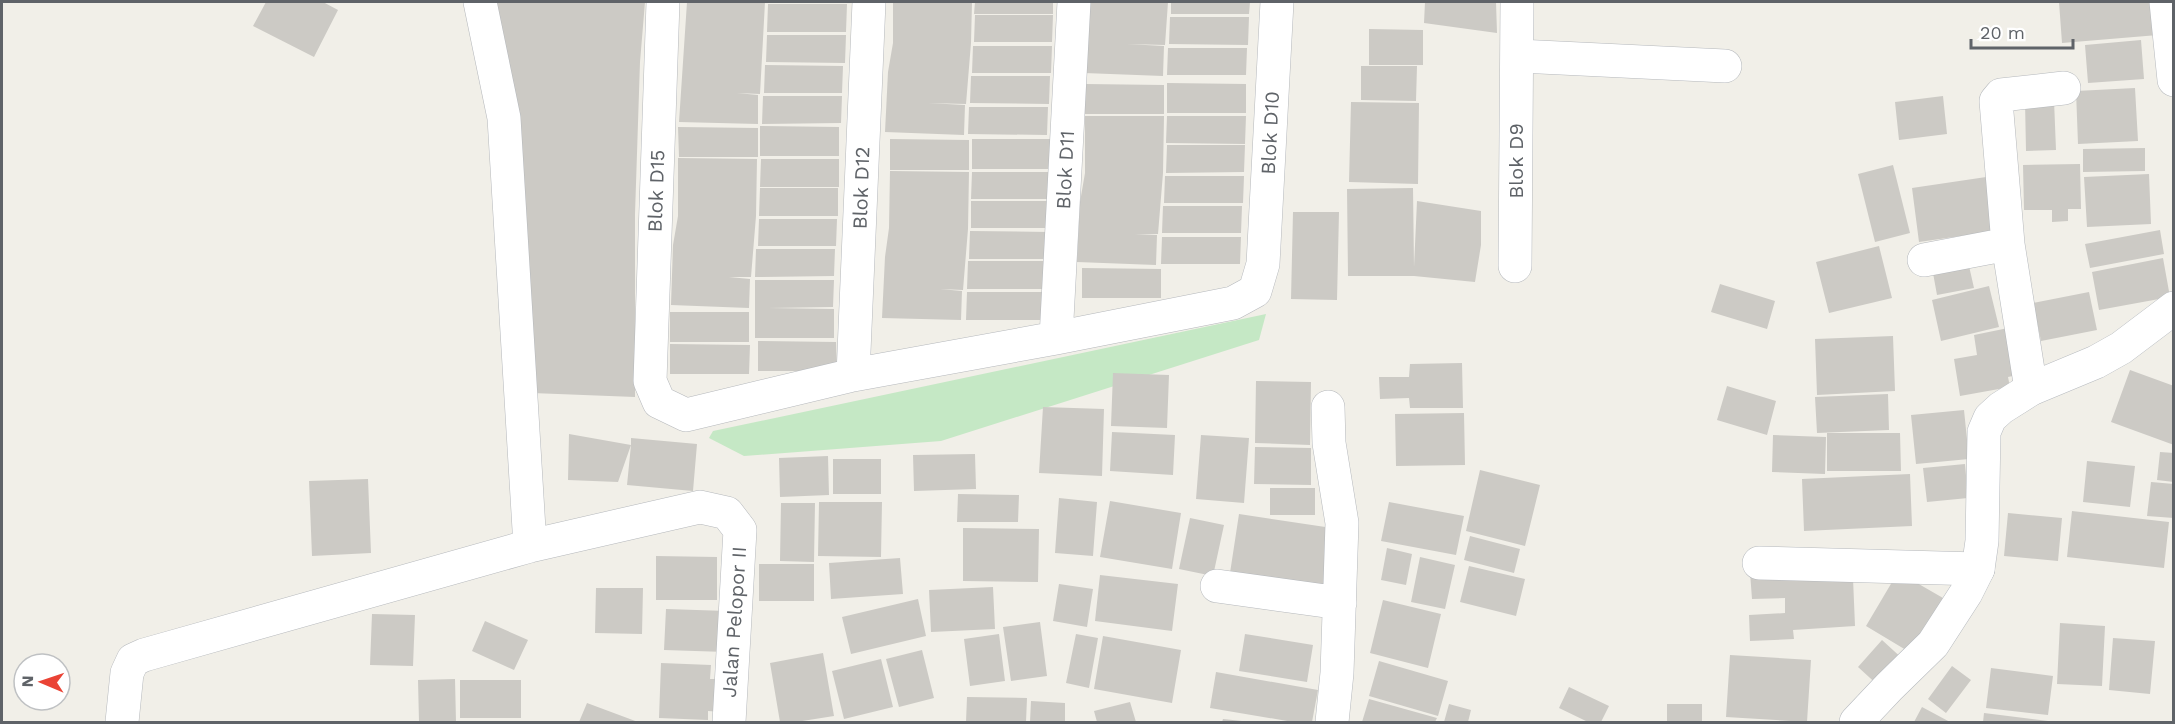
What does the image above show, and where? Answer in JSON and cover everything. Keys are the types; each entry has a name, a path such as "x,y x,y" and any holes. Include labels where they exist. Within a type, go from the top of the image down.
{"street":[{"path":"480,2 504,118 530,546"},
{"name":"Blok D15","path":"650,381 663,2"},
{"name":"Blok D12","path":"853,375 869,2"},
{"name":"Blok D11","path":"1056,338 1074,2"},
{"name":"Blok D10","path":"650,381 659,402 686,415 853,375 1233,303 1255,291 1263,264 1277,2"},
{"name":"Blok D9","path":"1515,266 1517,2"},
{"path":"2166,2 2174,80"},
{"path":"1516,56 1725,66"},
{"path":"2031,389 2008,244 1996,101 2001,95 2064,88"},
{"path":"1924,260 2008,244"},
{"path":"1856,723 1933,644 1966,593 1978,569 1982,541 1984,432 1990,418 2031,389 2096,362 2121,348 2174,308"},
{"path":"1328,408 1329,443 1342,523 1340,603 1332,723"},
{"name":"Jalan Pelopor II","path":"122,723 127,673 133,660 144,655 530,546 700,507 728,513 740,530 729,723"},
{"path":"1759,563 1978,569"},
{"path":"1216,586 1340,603"}],"green space":[{"path":"1266,314 1259,340 941,441 744,456 709,438 713,431"}],"building":[{"path":"266,2 323,2 338,10 314,57 253,26"},
{"path":"488,2 645,2 640,62 635,214 635,397 532,393"},
{"path":"687,2 765,2 760,94 737,93 758,95 758,124 679,122"},
{"path":"893,2 972,2 966,104 928,103 965,105 964,135 885,132 888,72 893,43"},
{"path":"975,2 1053,2 1053,14 974,14"},
{"path":"1088,2 1168,2 1165,45 1127,44 1164,46 1163,76 1084,73"},
{"path":"1171,2 1250,2 1249,14 1171,14"},
{"path":"1425,2 1496,2 1497,33 1424,23"},
{"path":"2059,2 2155,2 2158,35 2062,43"},
{"path":"768,4 847,4 846,32 767,32"},
{"path":"975,15 1053,15 1052,42 974,42"},
{"path":"1170,17 1249,17 1248,45 1169,44"},
{"path":"1369,29 1423,30 1423,65 1369,65"},
{"path":"767,35 846,35 845,63 766,62"},
{"path":"2141,40 2144,79 2088,83 2085,45"},
{"path":"973,46 1052,46 1051,73 972,73"},
{"path":"1168,48 1247,48 1246,75 1167,75"},
{"path":"765,65 843,66 842,93 764,93"},
{"path":"1361,66 1417,66 1416,101 1361,100"},
{"path":"971,76 1050,76 1049,104 970,103"},
{"path":"1167,83 1246,84 1246,113 1167,113"},
{"path":"1085,84 1164,85 1164,114 1085,114"},
{"path":"2135,88 2138,141 2078,144 2076,91"},
{"path":"763,96 842,96 841,123 762,124"},
{"path":"1943,96 1947,134 1899,140 1895,102"},
{"path":"2054,100 2056,150 2026,151 2025,101"},
{"path":"1351,102 1419,103 1418,184 1349,182"},
{"path":"969,107 1048,107 1047,135 968,134"},
{"path":"1085,116 1164,116 1163,173 1158,234 1135,234 1157,235 1156,265 1077,262 1080,202 1085,173"},
{"path":"1167,116 1246,116 1245,144 1166,143"},
{"path":"760,126 839,127 839,156 760,156"},
{"path":"678,127 758,128 758,157 679,157"},
{"path":"890,139 969,140 969,170 890,170"},
{"path":"972,139 1051,139 1051,169 972,169"},
{"path":"1167,145 1245,145 1244,172 1166,173"},
{"path":"2145,148 2145,171 2083,172 2083,149"},
{"path":"678,158 757,159 756,216 751,277 729,277 750,279 749,308 671,305 673,245 678,216"},
{"path":"761,159 839,159 839,187 760,187"},
{"path":"2080,164 2081,209 2068,209 2068,221 2052,222 2052,210 2024,210 2023,165"},
{"path":"1893,165 1910,233 1875,242 1858,174"},
{"path":"890,171 969,172 968,229 963,290 940,289 962,291 961,320 882,318 889,228"},
{"path":"972,172 1051,172 1050,199 971,199"},
{"path":"2149,174 2151,224 2087,227 2084,177"},
{"path":"1165,176 1244,176 1243,203 1164,203"},
{"path":"1993,176 2002,230 1919,242 1912,188"},
{"path":"760,188 838,188 838,216 759,216"},
{"path":"1413,188 1414,267 1417,201 1481,211 1481,245 1475,282 1414,276 1348,276 1347,189"},
{"path":"971,201 1050,201 1049,228 971,228"},
{"path":"1163,206 1242,206 1241,233 1162,233"},
{"path":"1293,212 1339,212 1337,300 1291,299"},
{"path":"759,219 837,219 836,246 758,246"},
{"path":"2160,230 2164,254 2090,268 2085,244"},
{"path":"970,231 1049,232 1048,259 969,259"},
{"path":"1162,237 1241,237 1240,264 1161,264"},
{"path":"1879,246 1892,298 1829,313 1816,262"},
{"path":"756,249 835,249 834,276 755,277"},
{"path":"2163,258 2170,297 2099,310 2092,272"},
{"path":"968,261 1047,261 1046,289 967,289"},
{"path":"1969,266 1974,288 1937,295 1933,273"},
{"path":"1082,268 1161,269 1161,298 1082,298"},
{"path":"755,280 834,280 833,307 769,308 834,309 834,338 755,338"},
{"path":"1720,284 1775,301 1767,329 1711,312"},
{"path":"1989,286 1999,327 1941,341 1932,300"},
{"path":"967,292 1045,292 1044,320 966,320"},
{"path":"2089,292 2097,330 2041,341 2033,303"},
{"path":"670,312 749,312 749,342 670,342"},
{"path":"2018,326 2026,373 2008,377 2010,387 1960,396 1954,359 1977,355 1974,335"},
{"path":"1893,336 1895,391 1817,395 1815,339"},
{"path":"758,341 836,342 837,371 758,371"},
{"path":"670,344 750,345 749,374 670,374"},
{"path":"1462,363 1463,408 1410,408 1409,398 1380,399 1379,377 1409,377 1410,364"},
{"path":"2130,370 2174,386 2174,445 2111,422"},
{"path":"1113,373 1169,375 1167,428 1111,426"},
{"path":"1256,381 1311,382 1310,445 1255,443"},
{"path":"1727,386 1776,401 1767,435 1717,420"},
{"path":"1888,394 1889,430 1817,433 1815,397"},
{"path":"1043,407 1104,409 1102,476 1039,473"},
{"path":"1964,410 1969,459 1916,464 1911,415"},
{"path":"1464,413 1465,465 1396,466 1395,414"},
{"path":"1112,432 1175,435 1173,475 1110,471"},
{"path":"1827,433 1900,433 1901,471 1827,471"},
{"path":"569,434 631,445 618,482 568,480"},
{"path":"1201,435 1249,438 1244,503 1196,499"},
{"path":"1773,435 1826,437 1825,474 1772,472"},
{"path":"631,438 697,444 693,491 627,485"},
{"path":"1255,447 1311,448 1311,485 1254,484"},
{"path":"2160,452 2174,453 2174,482 2157,480"},
{"path":"975,454 976,489 914,491 913,455"},
{"path":"828,456 829,495 780,497 779,458"},
{"path":"833,459 881,459 881,494 833,494"},
{"path":"2087,461 2135,466 2130,507 2083,502"},
{"path":"1965,464 1968,498 1927,502 1923,468"},
{"path":"1480,470 1540,485 1525,546 1466,531"},
{"path":"1910,474 1912,526 1804,531 1802,479"},
{"path":"368,479 371,553 312,556 309,481"},
{"path":"2151,482 2174,484 2174,518 2147,516"},
{"path":"1270,488 1315,488 1315,515 1270,515"},
{"path":"958,494 1019,495 1018,522 957,522"},
{"path":"1059,498 1097,502 1093,556 1055,553"},
{"path":"1110,501 1181,513 1172,569 1100,557"},
{"path":"819,502 882,502 881,557 818,556"},
{"path":"1389,502 1464,516 1456,555 1381,541"},
{"path":"781,503 815,503 814,562 780,561"},
{"path":"2072,511 2169,522 2164,568 2067,557"},
{"path":"2008,513 2062,518 2058,561 2004,556"},
{"path":"1239,514 1332,528 1323,586 1230,573"},
{"path":"1190,518 1224,525 1213,576 1179,569"},
{"path":"963,528 1039,529 1038,582 963,581"},
{"path":"1470,536 1520,549 1514,573 1464,560"},
{"path":"1387,548 1412,554 1406,585 1381,580"},
{"path":"656,556 717,557 717,600 656,600"},
{"path":"1420,557 1455,565 1445,609 1411,602"},
{"path":"900,558 903,594 831,599 829,563"},
{"path":"759,564 814,564 814,601 759,601"},
{"path":"1469,566 1525,579 1516,616 1460,602"},
{"path":"1750,572 1853,578 1855,626 1793,630 1794,639 1750,641 1749,615 1785,613 1785,598 1752,599"},
{"path":"1898,572 1943,598 1911,653 1866,626"},
{"path":"1100,575 1178,584 1172,631 1095,621"},
{"path":"1059,584 1093,589 1087,627 1053,621"},
{"path":"993,587 995,629 931,632 929,590"},
{"path":"596,588 643,588 642,634 595,633"},
{"path":"918,599 926,636 851,654 842,617"},
{"path":"1383,600 1441,614 1428,668 1370,653"},
{"path":"666,609 727,611 726,652 664,650"},
{"path":"372,614 415,615 413,666 370,665"},
{"path":"485,621 528,640 514,670 472,651"},
{"path":"1040,622 1047,676 1011,681 1003,627"},
{"path":"2060,623 2105,626 2102,686 2057,684"},
{"path":"999,634 1005,681 970,686 964,639"},
{"path":"1076,634 1098,638 1089,688 1066,683"},
{"path":"1245,634 1313,645 1307,682 1239,671"},
{"path":"1103,636 1181,650 1172,703 1094,689"},
{"path":"2113,638 2155,641 2150,694 2109,690"},
{"path":"1882,640 1905,661 1881,688 1858,667"},
{"path":"922,650 934,698 899,707 886,659"},
{"path":"823,653 834,716 780,722 770,663"},
{"path":"1730,655 1811,660 1807,722 1726,717"},
{"path":"881,659 893,707 844,719 832,671"},
{"path":"1379,661 1448,681 1438,716 1369,696"},
{"path":"661,663 711,665 710,679 723,679 722,712 708,711 708,720 659,718"},
{"path":"1952,666 1971,680 1946,713 1928,699"},
{"path":"1991,668 2053,676 2048,715 1986,708"},
{"path":"1216,672 1318,690 1312,722 1293,722 1210,708"},
{"path":"455,679 456,722 419,722 418,680"},
{"path":"460,680 521,680 521,718 460,718"},
{"path":"1569,687 1609,706 1601,722 1588,722 1559,708"},
{"path":"967,697 1027,698 1026,722 966,722"},
{"path":"1369,699 1437,718 1435,722 1362,722"},
{"path":"1031,701 1065,703 1065,722 1030,722"},
{"path":"1130,702 1136,722 1097,722 1094,711"},
{"path":"587,703 638,722 579,722"},
{"path":"1449,704 1471,710 1468,722 1444,722"},
{"path":"1667,704 1702,704 1702,722 1667,722"},
{"path":"1922,707 1950,722 1914,722"},
{"path":"1984,713 2048,721 1983,722"},
{"path":"1223,719 1242,721 1242,722 1222,722"}]}
